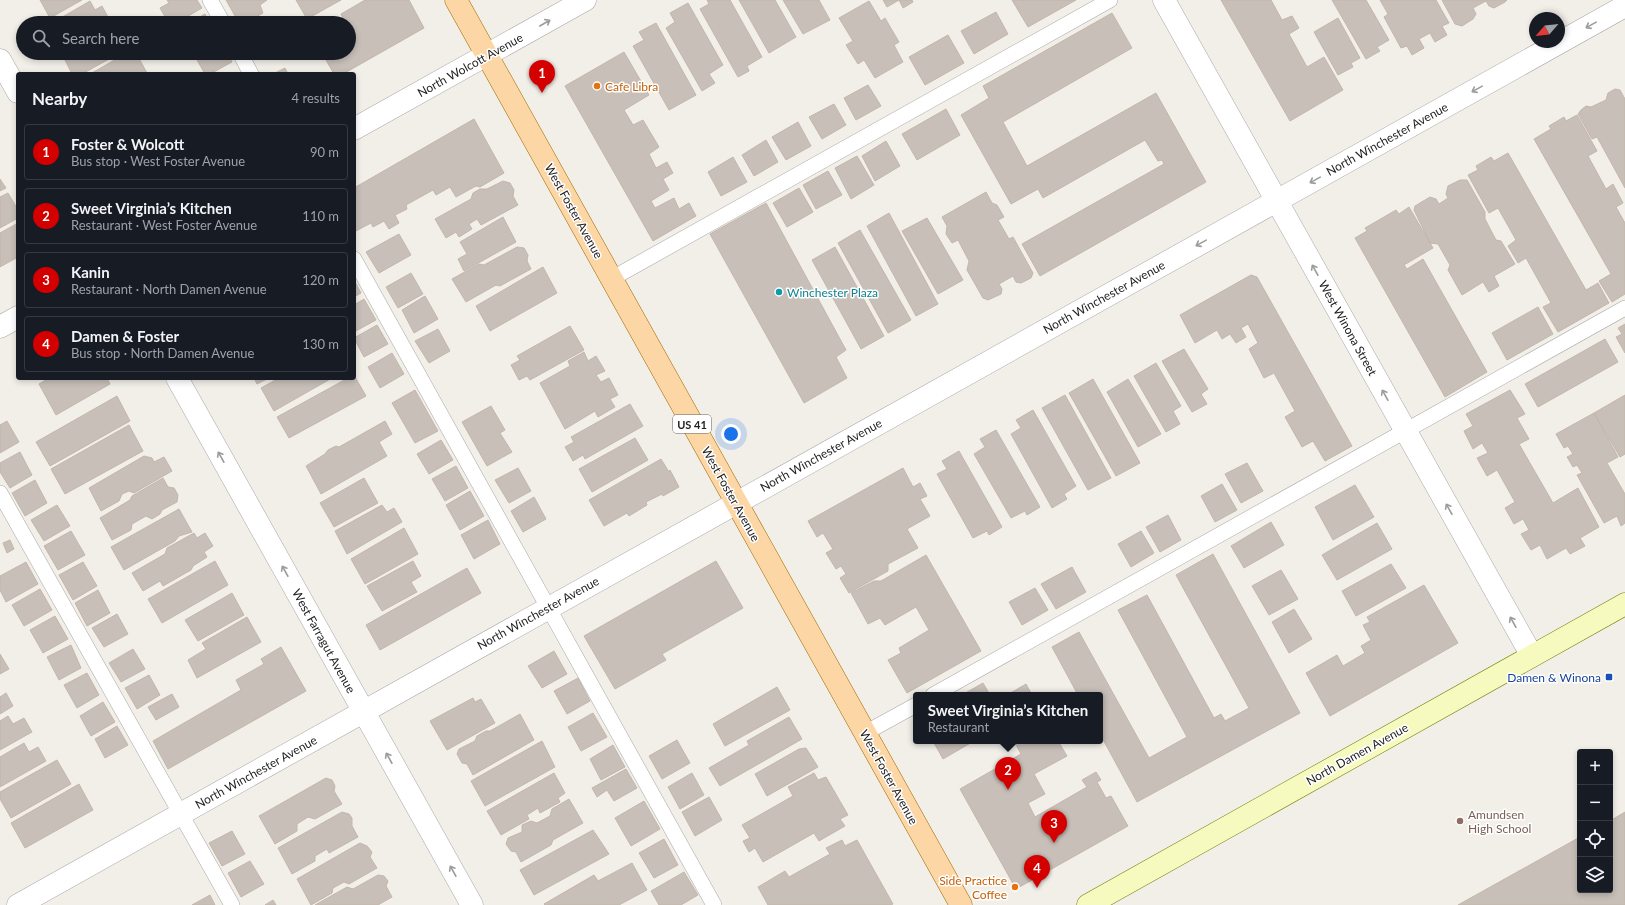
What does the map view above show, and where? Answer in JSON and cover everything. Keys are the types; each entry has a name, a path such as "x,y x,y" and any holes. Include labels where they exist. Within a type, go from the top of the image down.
{"main road":[{"name":"West Foster Avenue","path":"456,0 960,905"},
{"name":"North Damen Avenue","path":"1088,905 1625,604"}],"street":[{"name":"North Wolcott Avenue","path":"356,128 585,0"},
{"name":"West Winona Street","path":"1164,0 1532,656"},
{"name":"North Winchester Avenue","path":"18,905 1625,6"},
{"path":"0,60 16,88"},
{"path":"0,327 16,318"},
{"name":"West Farragut Avenue","path":"178,380 472,905"}],"lane":[{"path":"210,0 219,16"},
{"path":"611,279 1110,0"},
{"path":"244,60 250,72"},
{"path":"356,263 714,905"},
{"path":"938,692 1625,308"},
{"path":"0,493 232,905"},
{"path":"865,734 913,706"}],"building":[{"path":"40,0 82,0 54,16 49,16"},
{"path":"167,0 197,0 202,8 188,16 165,16 160,8 169,3"},
{"path":"226,0 267,0 260,5 263,13 258,16 235,16"},
{"path":"296,0 341,0 312,16 305,16"},
{"path":"365,0 409,0 424,28 347,72 333,72 326,60 356,60 356,16 342,16 341,14"},
{"path":"707,0 730,0 762,57 747,66 749,71 738,77 700,9 709,4"},
{"path":"739,0 775,0 796,37 769,53"},
{"path":"783,0 819,0 830,20 803,34"},
{"path":"883,0 899,0 887,7"},
{"path":"899,0 912,0 913,2 903,8"},
{"path":"1012,0 1076,0 1028,27"},
{"path":"1221,0 1271,0 1282,20 1292,16 1299,28 1289,34 1307,67 1324,57 1343,90 1290,121"},
{"path":"1332,0 1366,0 1389,40 1377,47 1380,51 1366,59"},
{"path":"1380,0 1436,0 1449,23 1442,26 1447,35 1435,42 1430,33 1419,39 1424,48 1412,55 1407,46 1401,48 1384,17 1388,14"},
{"path":"1442,0 1507,0 1494,8 1489,6 1486,1 1473,8 1476,14 1473,19 1462,26 1455,24"},
{"path":"90,1 95,10 102,6 107,16 64,16"},
{"path":"869,1 881,21 885,18 899,42 894,45 903,62 875,78 864,60 858,64 846,45 853,41 839,18"},
{"path":"688,3 723,65 709,74 715,83 702,91 666,28 675,22 670,13"},
{"path":"996,12 1008,34 974,54 961,31"},
{"path":"1112,13 1132,48 1003,122 1027,166 1156,93 1206,182 1040,276 1022,244 1164,164 1162,160 1158,161 1145,140 1043,198 1038,189 1011,204 961,115 989,98 983,86"},
{"path":"1338,18 1360,58 1351,63 1353,67 1338,75 1314,32"},
{"path":"656,23 696,95 669,110 633,46 644,40 639,32"},
{"path":"948,35 964,63 925,85 909,57"},
{"path":"624,52 649,95 624,110 633,125 643,120 659,147 649,154 656,168 667,162 673,173 663,179 669,190 651,201 655,208 674,198 679,209 689,203 696,216 653,241 565,86"},
{"path":"65,60 107,60 86,72 71,72"},
{"path":"115,60 140,60 146,72 94,72"},
{"path":"197,60 231,60 232,62 214,72 204,72"},
{"path":"285,68 287,72 277,72"},
{"path":"868,85 881,106 856,120 844,98"},
{"path":"1615,89 1620,90 1625,99 1625,188 1597,137 1592,139 1578,114 1586,106 1591,107 1606,100 1608,93"},
{"path":"834,104 846,125 822,139 809,117"},
{"path":"946,109 960,135 917,160 902,134"},
{"path":"1577,115 1597,151 1588,156 1606,189 1613,184 1623,203 1616,207 1625,223 1625,294 1612,302 1599,281 1611,274 1534,139 1551,129 1549,126 1564,117 1566,121"},
{"path":"474,119 504,173 480,187 476,186 456,197 450,187 436,195 433,190 406,205 407,209 395,215 399,223 389,229 384,221 373,227 371,223 356,231 356,187"},
{"path":"798,122 811,146 786,160 772,137"},
{"path":"766,140 778,162 754,176 742,155"},
{"path":"886,141 900,166 875,181 862,156"},
{"path":"1508,153 1586,290 1598,283 1609,303 1558,332 1543,307 1551,303 1526,258 1518,263 1508,246 1516,240 1498,208 1489,213 1468,175 1478,170 1476,166 1491,157 1494,161"},
{"path":"857,156 874,185 851,199 835,168"},
{"path":"733,157 747,182 721,196 708,172"},
{"path":"828,171 842,195 816,209 803,185"},
{"path":"0,179 6,188 0,191"},
{"path":"1460,180 1467,180 1485,212 1485,219 1496,240 1501,241 1515,264 1494,276 1499,286 1489,292 1483,282 1462,295 1448,270 1450,265 1438,244 1430,243 1414,210 1415,206 1430,197 1436,199 1439,204 1448,198 1446,194 1448,186"},
{"path":"503,181 510,183 514,190 513,196 518,205 481,225 477,219 469,224 472,229 459,237 456,232 446,238 435,219 471,199 473,193 480,189 487,189"},
{"path":"799,188 813,212 787,227 773,203"},
{"path":"986,192 992,203 997,205 1004,217 998,220 1009,239 1013,237 1033,273 1031,278 1021,283 1016,282 1013,276 999,284 1002,289 1001,294 988,300 983,298 967,270 969,261 958,240 952,243 946,234 947,226 942,217"},
{"path":"8,193 16,207 16,219 0,228 0,197"},
{"name":"Winchester Plaza","path":"766,203 846,350 836,357 847,378 804,403 710,234"},
{"path":"1409,207 1433,248 1404,265 1407,269 1423,259 1487,372 1445,397 1355,238 1367,231 1365,228 1396,210 1399,214"},
{"path":"889,213 938,304 916,316 867,226"},
{"path":"503,217 516,242 464,271 458,259 467,254 460,242"},
{"path":"927,218 963,280 938,294 902,231"},
{"path":"16,224 16,258 0,267 0,233"},
{"path":"860,230 911,320 888,333 838,243"},
{"path":"399,234 411,255 379,273 366,252"},
{"path":"517,247 524,248 528,255 527,261 531,269 500,286 496,285 466,302 452,279 479,264 484,265"},
{"path":"835,247 884,336 861,349 812,260"},
{"path":"543,267 557,293 490,331 476,306"},
{"path":"411,273 423,294 398,308 386,287"},
{"path":"1251,275 1257,277 1352,446 1325,461 1313,441 1302,447 1285,417 1295,411 1274,373 1264,378 1249,349 1258,343 1248,324 1241,328 1246,337 1236,343 1230,334 1222,339 1217,330 1195,343 1180,315"},
{"path":"356,284 361,293 356,296"},
{"path":"425,296 438,319 414,333 402,310"},
{"path":"364,299 376,320 356,331 356,304"},
{"path":"1538,307 1553,334 1507,360 1492,333"},
{"path":"1625,324 1625,353 1616,337 1622,334 1618,328"},
{"path":"377,325 388,344 364,357 356,342 356,337"},
{"path":"570,326 584,350 530,380 527,376 519,380 511,365 520,360 517,356"},
{"path":"438,329 450,351 429,363 415,341"},
{"path":"1605,339 1618,362 1538,407 1525,384"},
{"path":"1184,349 1208,389 1201,394 1207,404 1192,412 1162,361"},
{"path":"584,352 588,361 596,356 605,371 596,375 601,382 609,378 618,395 610,399 615,407 598,417 595,411 565,429 540,383 570,366 568,361"},
{"path":"392,353 404,374 380,388 368,367"},
{"path":"1156,363 1181,406 1173,411 1180,424 1166,432 1134,376"},
{"path":"356,378 366,396 289,438 277,417 344,380 356,380"},
{"path":"1093,379 1140,463 1116,476 1069,393"},
{"path":"1128,379 1161,434 1138,447 1107,392"},
{"path":"46,380 108,380 110,384 56,415 39,384"},
{"path":"255,380 265,380 257,384"},
{"path":"275,380 328,380 274,411 261,388"},
{"path":"415,390 438,431 415,443 392,403"},
{"path":"1510,390 1525,414 1517,418 1529,439 1519,444 1553,503 1578,488 1599,527 1580,538 1585,546 1570,554 1566,548 1547,559 1540,545 1531,550 1521,534 1529,530 1523,519 1514,524 1505,508 1515,502 1497,470 1487,476 1477,458 1488,453 1482,443 1473,449 1464,431 1473,426 1466,414"},
{"path":"1065,395 1111,478 1088,490 1042,408"},
{"path":"1625,395 1625,454 1620,457 1594,413"},
{"path":"117,396 130,421 50,466 36,442"},
{"path":"630,404 643,426 585,459 583,455 573,461 565,447 574,442 571,437"},
{"path":"491,406 505,430 500,433 512,452 487,466 462,422"},
{"path":"1033,410 1076,486 1064,494 1067,499 1052,508 1011,434 1021,428 1016,420"},
{"path":"1594,413 1618,457 1607,463 1625,494 1625,523 1621,526 1617,516 1604,523 1577,475 1582,473 1577,465 1573,467 1567,457 1573,454 1568,446 1564,448 1556,434"},
{"path":"7,421 19,442 0,453 0,425"},
{"path":"385,421 392,434 379,442 387,456 321,494 306,466 325,454 328,450 336,446 339,447"},
{"path":"129,425 143,451 65,494 51,469"},
{"path":"996,430 1040,507 1027,515 1025,511 1011,518 974,454 985,447 980,439"},
{"path":"635,438 648,460 592,492 579,469"},
{"path":"441,440 453,460 429,474 417,454"},
{"path":"959,451 1002,527 989,535 987,531 973,538 937,474 947,469 942,461"},
{"path":"20,452 32,475 10,488 0,472 0,463"},
{"path":"144,456 152,458 154,462 164,457 172,471 134,493 129,491 122,494 119,501 101,511 89,488"},
{"path":"661,459 669,472 670,470 679,487 663,496 662,494 646,502 647,505 629,516 627,513 604,526 589,500"},
{"path":"1247,463 1263,491 1241,503 1225,474"},
{"path":"456,466 468,488 445,501 432,479"},
{"path":"518,468 531,491 509,503 495,480"},
{"path":"903,468 913,487 920,483 927,496 920,499 930,516 907,529 918,548 888,564 888,571 849,593 840,578 846,574 841,566 836,569 826,553 833,549 823,533 817,537 808,521"},
{"path":"163,478 168,487 174,488 178,495 177,502 162,510 160,514 152,519 146,516 132,524 131,530 112,540 100,518 130,500 132,496"},
{"path":"364,478 378,503 334,527 320,503"},
{"path":"35,480 47,503 25,516 12,493"},
{"path":"1222,484 1237,510 1215,522 1201,496"},
{"path":"1355,485 1374,517 1333,540 1315,507"},
{"path":"470,491 484,516 460,530 446,505"},
{"path":"534,497 546,519 523,532 511,511"},
{"path":"57,505 70,526 44,541 31,520"},
{"path":"382,505 387,512 394,508 402,522 347,554 335,531"},
{"path":"179,509 192,532 179,536 175,541 124,570 111,547"},
{"path":"1168,515 1181,540 1160,552 1146,527"},
{"path":"488,520 500,544 474,559 461,535"},
{"path":"1271,522 1284,545 1244,568 1231,546"},
{"path":"1377,523 1392,549 1337,580 1322,555"},
{"path":"404,528 418,554 365,584 351,559"},
{"path":"71,531 85,555 58,570 44,546"},
{"path":"1141,531 1154,553 1131,567 1118,544"},
{"path":"194,533 197,538 205,533 213,546 204,552 207,557 193,566 191,570 163,586 160,581 143,591 132,573 165,554 167,548"},
{"path":"10,540 14,549 7,553 3,543"},
{"path":"1213,554 1300,713 1137,802 1103,740 1103,692 1076,692 1052,647 1079,632 1149,758 1187,737 1118,610 1147,595 1214,718 1221,714 1225,721 1249,708 1176,575"},
{"path":"926,555 981,651 907,693 888,660 901,653 899,648 929,630 916,607 885,625 880,618 868,624 851,593 874,581 881,581"},
{"path":"215,561 228,585 162,623 148,599"},
{"path":"413,561 421,576 411,582 417,592 382,611 367,586"},
{"path":"716,561 743,608 662,654 666,660 615,689 584,636"},
{"path":"26,562 38,584 6,602 0,590 0,576"},
{"path":"83,562 97,586 73,600 59,575"},
{"path":"1391,564 1406,588 1356,616 1342,591"},
{"path":"1072,567 1086,592 1056,609 1041,584"},
{"path":"467,568 481,593 380,650 366,625"},
{"path":"1281,570 1298,599 1269,615 1252,586"},
{"path":"1424,585 1458,643 1330,716 1306,673 1337,655 1343,666 1365,653 1361,646 1371,640 1363,625 1370,622 1367,617"},
{"path":"1035,588 1048,610 1022,625 1009,602"},
{"path":"40,589 52,610 24,626 12,605"},
{"path":"98,590 110,613 87,626 75,603"},
{"path":"232,593 244,615 198,641 185,620"},
{"path":"1294,609 1312,639 1289,653 1272,622"},
{"path":"117,614 128,634 104,647 92,628"},
{"path":"55,616 68,639 43,653 30,630"},
{"path":"247,617 261,642 197,678 188,660 206,649 202,643"},
{"path":"71,645 81,668 59,680 47,657"},
{"path":"281,647 306,691 168,769 153,741 241,690 236,680 264,664 261,659"},
{"path":"133,649 145,669 121,682 109,663"},
{"path":"554,651 567,674 542,688 528,666"},
{"path":"0,654 9,669 0,674"},
{"path":"87,673 99,695 77,708 64,685"},
{"path":"149,675 160,695 137,709 125,688"},
{"path":"578,678 590,701 567,714 554,691"},
{"path":"983,683 988,692 967,692"},
{"path":"1026,684 1030,692 1012,692"},
{"path":"777,687 790,710 725,746 713,724"},
{"path":"6,693 13,706 0,714 0,697"},
{"path":"172,694 179,707 156,720 148,707"},
{"path":"473,698 475,702 481,699 495,723 447,750 430,721"},
{"path":"103,702 115,722 91,736 80,716"},
{"path":"593,713 607,737 581,751 568,727"},
{"path":"520,714 534,740 473,775 467,764 462,763 457,754 459,749 475,741 477,736 486,731 490,731"},
{"path":"8,716 13,724 24,718 32,732 0,750 0,721"},
{"path":"789,717 802,739 720,786 709,768 749,745 747,741"},
{"path":"117,726 128,745 105,758 95,739"},
{"path":"677,740 690,763 662,779 649,756"},
{"path":"542,741 555,767 485,806 471,781"},
{"path":"24,743 29,752 38,747 46,761 0,787 0,757"},
{"path":"935,744 969,744 943,759"},
{"path":"1016,744 1060,744 1067,756 1034,774 1045,794 1028,803 1035,817 1087,787 1082,780 1096,772 1101,780 1097,782 1106,798 1111,796 1128,826 1016,889 960,789 1021,754"},
{"path":"613,745 625,767 601,780 590,759"},
{"path":"806,748 818,767 767,796 755,774 799,749"},
{"path":"57,760 71,784 11,818 0,799 0,792"},
{"path":"626,769 637,788 614,801 607,790 597,797 592,788"},
{"path":"554,773 565,793 558,798 560,802 540,813 538,808 527,815 529,819 501,835 487,811"},
{"path":"692,773 704,795 680,809 668,787"},
{"path":"814,773 818,780 826,777 848,815 840,819 845,826 819,841 814,833 763,862 755,848 749,852 743,841 750,838 742,825 793,796 788,787"},
{"path":"326,778 332,780 335,786 334,791 342,804 315,819 308,817 297,824 297,831 275,844 259,816"},
{"path":"79,784 93,810 25,848 11,823"},
{"path":"709,797 722,820 695,836 682,812"},
{"path":"569,799 583,823 553,840 551,845 521,862 516,852 511,851 506,844 508,838 522,832 522,825 531,821 537,823 550,816 552,809"},
{"path":"644,801 660,829 631,846 615,818"},
{"path":"342,812 349,814 352,818 352,826 358,837 329,853 327,849 315,856 315,861 292,874 278,848"},
{"name":"Amundsen High School","path":"1625,812 1625,905 1458,905 1577,839 1577,893 1613,893 1613,819"},
{"path":"593,830 609,854 534,895 520,870"},
{"path":"232,831 245,854 222,866 209,843"},
{"path":"664,839 678,865 654,878 639,853"},
{"path":"842,840 845,846 857,840 893,904 768,905 758,887 785,871 789,877 830,854 826,848"},
{"path":"360,843 367,846 372,852 370,857 377,868 349,884 344,882 333,888 332,893 311,905 297,879"},
{"path":"250,861 264,884 241,897 228,873"},
{"path":"632,863 647,890 619,905 544,904 594,875 598,881"},
{"path":"684,872 698,895 681,905 659,905 651,891"},
{"path":"378,875 384,876 388,881 386,886 392,897 378,905 315,905 347,887 353,889"},
{"path":"210,895 215,905 192,905"},
{"path":"273,900 276,905 265,905"}],"place":[{"name":"Cafe Libra","path":"597,86"},
{"name":"Foster & Wolcott","path":"542,93"},
{"name":"Winchester Plaza","path":"779,292"},
{"name":"Damen & Winona","path":"1609,677"},
{"name":"Sweet Virginia’s Kitchen","path":"1008,790"},
{"name":"Amundsen High School","path":"1460,821"},
{"name":"Kanin","path":"1054,843"},
{"name":"Side Practice Coffee","path":"1015,887"},
{"name":"Damen & Foster","path":"1037,888"}]}
